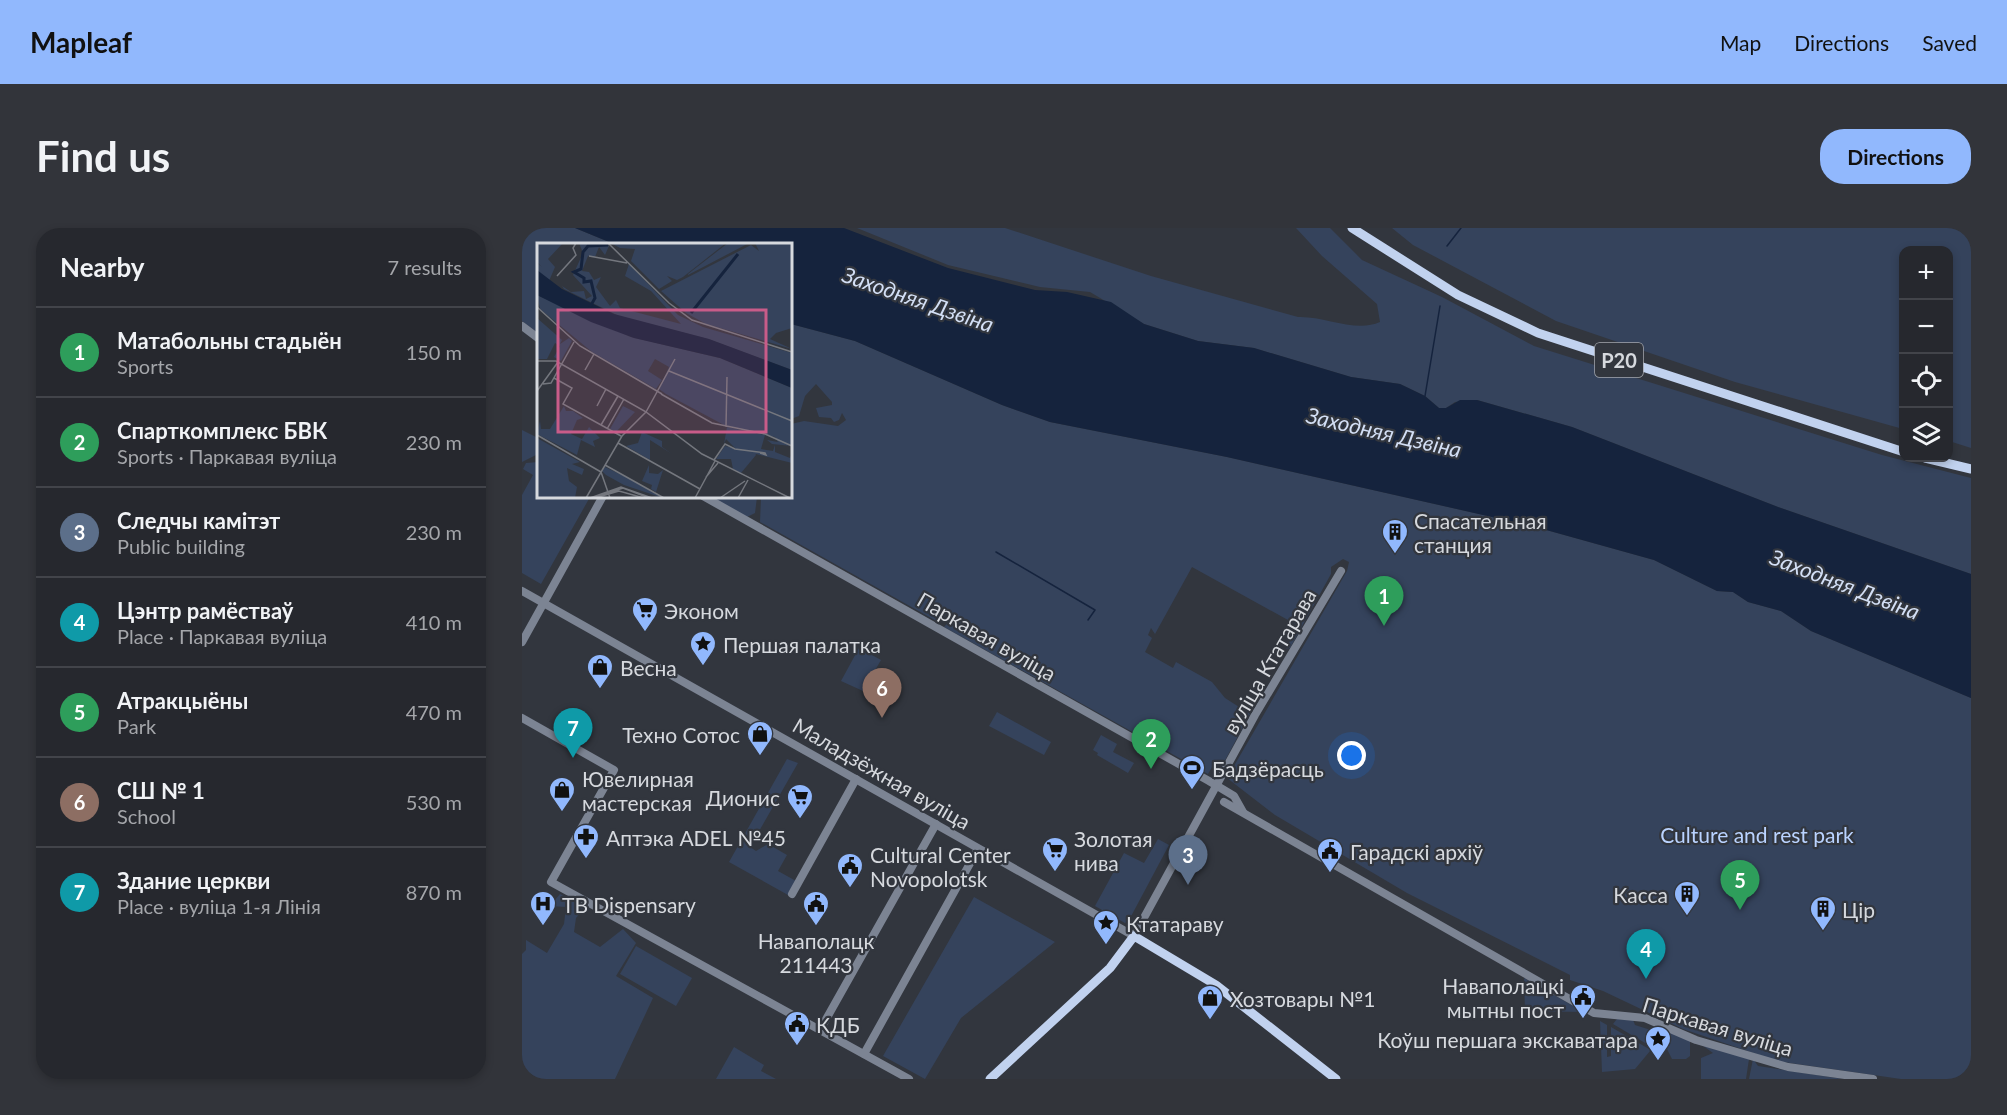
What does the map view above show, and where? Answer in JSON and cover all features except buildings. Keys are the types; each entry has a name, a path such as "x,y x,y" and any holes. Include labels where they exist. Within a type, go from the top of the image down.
{"main road":[{"name":"Р20","path":"1352,228 1458,294 1538,333 1899,450"},
{"path":"1942,462 1971,469"},
{"name":"вуліца Ктатарава","path":"990,1079 1110,968 1134,936"},
{"name":"Маладзёжная вуліца","path":"1134,936 1216,985 1336,1079"}],"street":[{"path":"522,326 537,338"},
{"path":"522,642 602,498"},
{"name":"Паркавая вуліца","path":"707,498 1217,786 1238,800 1245,814"},
{"name":"вуліца Ктатарава","path":"1134,936 1255,715 1341,571"},
{"name":"Маладзёжная вуліца","path":"522,591 1134,936"},
{"path":"522,718 614,770 551,882 909,1079"},
{"path":"792,894 856,779"},
{"name":"Паркавая вуліца","path":"1224,802 1594,1013 1645,1018 1707,1043 1788,1067 1873,1079"},
{"path":"820,1030 936,824"},
{"path":"864,1054 978,849"}],"green space":[{"path":"522,228 575,228 612,243 537,243 537,332 522,321"},
{"path":"857,228 1005,228 1151,276 1298,317 1361,326 1380,322 1377,304 1322,256 1296,228 1330,228 1362,260 1442,297 1534,346 1899,459 1899,462 1909,462 1971,478 1971,574 1778,507 1572,427 1477,400 1455,402 1446,408 1439,408 1425,396 1400,384 1351,377 1254,348 1198,341 1144,324 1090,292 1040,287 948,265"},
{"path":"1392,228 1971,228 1971,448 1953,442 1953,246 1899,246 1899,428 1735,382 1556,321 1413,245"},
{"name":"Culture and rest park","path":"792,324 855,341 1002,405 1050,422 1227,457 1532,526 1654,560 1717,591 1733,592 1748,602 1781,611 1811,631 1971,698 1971,1079 1901,1079 1777,1061 1683,1029 1603,991 1570,980 1570,975 1407,893 1275,815 1227,778 1347,571 1349,562 1343,559 1331,567 1331,574 1290,648 1286,649 1297,625 1192,567 1155,634 1151,628 1148,635 1152,638 1145,652 1173,668 1176,662 1212,682 1225,698 1250,714 1222,766 1215,762 1208,774 944,627 953,617 947,613 940,623 760,522 761,498 792,498 792,424 804,421 838,426 846,420 842,413 839,420 834,422 831,418 819,417 816,408 832,405 832,402 816,384 805,396 799,416 792,419"},
{"path":"522,430 537,438 537,454 522,462"},
{"path":"537,462 537,498 589,498 541,584 522,573 522,495 533,475 523,469 526,463"},
{"path":"712,498 757,498 755,513 747,517"},
{"path":"859,648 881,660 863,691 841,681"},
{"path":"997,712 1051,742 1044,755 989,726"},
{"path":"1101,735 1117,744 1113,752 1134,763 1128,773 1097,755 1098,753 1093,750"},
{"path":"787,759 798,763 750,847 756,851 768,844 787,855 778,871 796,881 788,895 729,862"},
{"path":"1158,839 1169,845 1128,922 1125,923 1095,906 1124,853 1144,863"},
{"path":"560,894 585,907 576,918 574,932 600,947 623,929 636,943 616,976 653,998 615,1079 522,1079 522,954 526,950 526,940 547,953 564,924 566,907 550,906"},
{"path":"974,897 1055,942 961,1018 925,1079 883,1056"},
{"path":"636,946 692,978 676,1006 620,974"},
{"path":"1524,978 1584,1012 1525,1011"},
{"path":"1617,1019 1633,1020 1635,1025 1663,1034 1663,1046 1657,1050 1613,1024"},
{"path":"1600,1021 1607,1025 1607,1057 1611,1056 1611,1027 1649,1049 1650,1051 1635,1069 1602,1072"},
{"path":"1666,1030 1690,1040 1690,1056 1686,1059 1672,1059 1666,1047"},
{"path":"1702,1045 1749,1059 1746,1079 1701,1079 1701,1058 1713,1053"},
{"path":"734,1047 764,1065 761,1071 776,1079 716,1079"},
{"path":"1753,1059 1758,1066 1843,1079 1749,1079"}],"water":[{"name":"Заходняя Дзвіна","path":"575,228 844,228 948,268 1035,290 1067,292 1111,302 1144,324 1198,341 1254,348 1351,377 1400,384 1425,396 1439,408 1446,408 1460,400 1477,400 1572,427 1778,507 1971,574 1971,698 1811,631 1781,611 1748,602 1733,592 1717,591 1654,560 1532,526 1227,457 1050,422 1002,405 855,341 792,324 792,243 612,243"}],"waterway":[{"path":"1447,246 1461,228"},
{"path":"1425,396 1440,306"},
{"path":"996,552 1095,610 1088,620"}],"place":[{"name":"Спасательная станция","path":"1395,555"},
{"name":"Матабольны стадыён","path":"1384,626"},
{"name":"Эконом","path":"645,633"},
{"name":"Першая палатка","path":"703,667"},
{"name":"Весна","path":"600,690"},
{"name":"СШ № 1","path":"882,718"},
{"name":"Техно Сотос","path":"760,757"},
{"name":"Здание церкви","path":"573,758"},
{"name":"Спарткомплекс БВК","path":"1151,769"},
{"name":"Бадзёрасць","path":"1192,791"},
{"name":"Ювелирная мастерская","path":"562,813"},
{"name":"Дионис","path":"800,820"},
{"name":"Аптэка ADEL №45","path":"586,860"},
{"name":"Золотая нива","path":"1055,873"},
{"name":"Гарадскі архіў","path":"1330,874"},
{"name":"Следчы камітэт","path":"1188,885"},
{"name":"Cultural Center Novopolotsk","path":"850,889"},
{"name":"Атракцыёны","path":"1740,910"},
{"name":"Касса","path":"1687,917"},
{"name":"TB Dispensary","path":"543,927"},
{"name":"Наваполацк 211443","path":"816,927"},
{"name":"Цір","path":"1823,932"},
{"name":"Ктатараву","path":"1106,946"},
{"name":"Цэнтр рамёстваў","path":"1646,979"},
{"name":"Наваполацкі мытны пост","path":"1583,1020"},
{"name":"Хозтовары №1","path":"1210,1021"},
{"name":"КДБ","path":"797,1047"},
{"name":"Коўш першага экскаватара","path":"1658,1062"}]}
